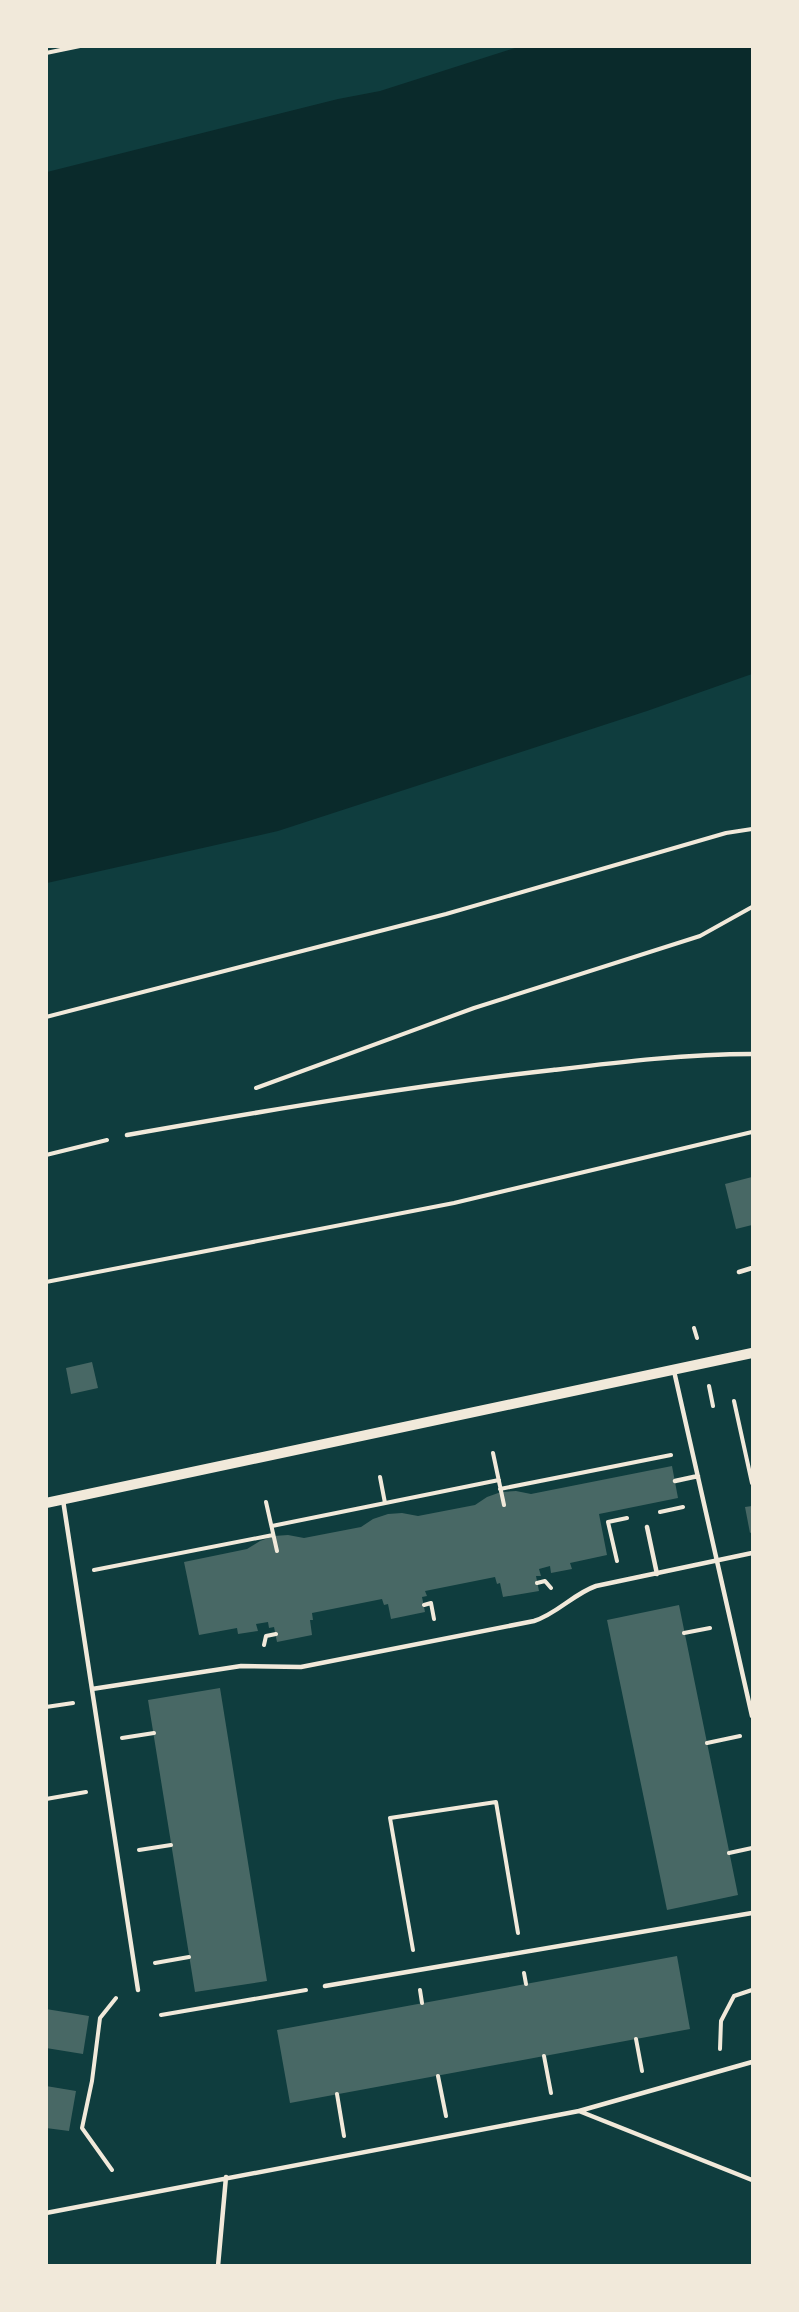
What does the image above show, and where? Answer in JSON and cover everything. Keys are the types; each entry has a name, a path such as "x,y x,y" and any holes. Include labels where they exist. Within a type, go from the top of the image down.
{"street":[{"path":"46,1503 753,1353"}],"lane":[{"path":"127,1136 311,1102 488,1077 650,1059 753,1054"},
{"path":"739,1272 753,1268"},
{"path":"674,1371 753,1716"},
{"path":"675,1481 698,1476"},
{"path":"63,1500 138,1990"},
{"path":"647,1527 657,1574"},
{"path":"92,1689 241,1666 301,1667 534,1621 552,1613 584,1590 753,1553"},
{"path":"325,1986 753,1913"},
{"path":"46,2213 579,2111 753,2062"},
{"path":"579,2111 753,2180"},
{"path":"218,2265 226,2178"}],"path":[{"path":"46,53 80,46"},
{"path":"46,1017 446,914 726,833 753,829"},
{"path":"250,1090 474,1008 700,936 753,907"},
{"path":"46,1282 454,1203 753,1132"},
{"path":"46,1155 127,1136"},
{"path":"694,1328 697,1338"},
{"path":"709,1386 713,1406"},
{"path":"734,1401 753,1483"},
{"path":"493,1454 504,1505"},
{"path":"500,1489 674,1454"},
{"path":"380,1477 385,1503"},
{"path":"272,1526 499,1480"},
{"path":"266,1502 277,1551"},
{"path":"92,1570 273,1535"},
{"path":"537,1583 546,1581 554,1591"},
{"path":"424,1605 431,1603 434,1622"},
{"path":"264,1645 266,1636 276,1634"},
{"path":"46,1707 77,1703"},
{"path":"100,1742 154,1733"},
{"path":"707,1743 745,1734"},
{"path":"46,1799 107,1788"},
{"path":"422,2003 390,1818 496,1802 526,1984"},
{"path":"118,1853 171,1845"},
{"path":"729,1853 753,1848"},
{"path":"135,1966 189,1957"},
{"path":"161,2015 325,1986"},
{"path":"720,2053 721,2021 734,1996 753,1990"},
{"path":"112,2170 82,2128 92,2081 100,2018 121,1992"},
{"path":"636,2039 642,2074"},
{"path":"544,2056 552,2097"},
{"path":"438,2076 446,2117"},
{"path":"337,2094 345,2136"}],"water":[{"path":"518,47 752,47 752,674 647,711 278,831 47,883 47,172 338,99 380,91"}],"building":[{"path":"752,1177 752,1225 736,1229 725,1184"},
{"path":"92,1362 98,1388 71,1394 66,1368"},
{"path":"672,1466 678,1498 599,1514 607,1555 570,1563 572,1569 551,1573 550,1566 539,1569 541,1576 536,1576 539,1591 503,1597 500,1583 497,1584 495,1577 425,1591 427,1596 422,1597 425,1612 391,1619 388,1604 384,1605 382,1599 312,1613 313,1620 310,1620 312,1635 277,1642 274,1627 269,1628 268,1622 256,1624 258,1631 238,1634 237,1628 199,1635 184,1562 247,1549 274,1536 288,1535 304,1538 361,1527 373,1519 388,1514 402,1513 418,1516 475,1505 501,1492 516,1491 531,1494"},
{"path":"752,1506 752,1532 750,1533 745,1507"},
{"path":"679,1605 738,1895 667,1910 607,1620"},
{"path":"220,1688 267,1981 195,1992 148,1700"},
{"path":"677,1956 690,2029 290,2103 277,2030"},
{"path":"46,2009 89,2016 83,2054 46,2048"},
{"path":"46,2086 76,2091 69,2131 46,2128"}]}
